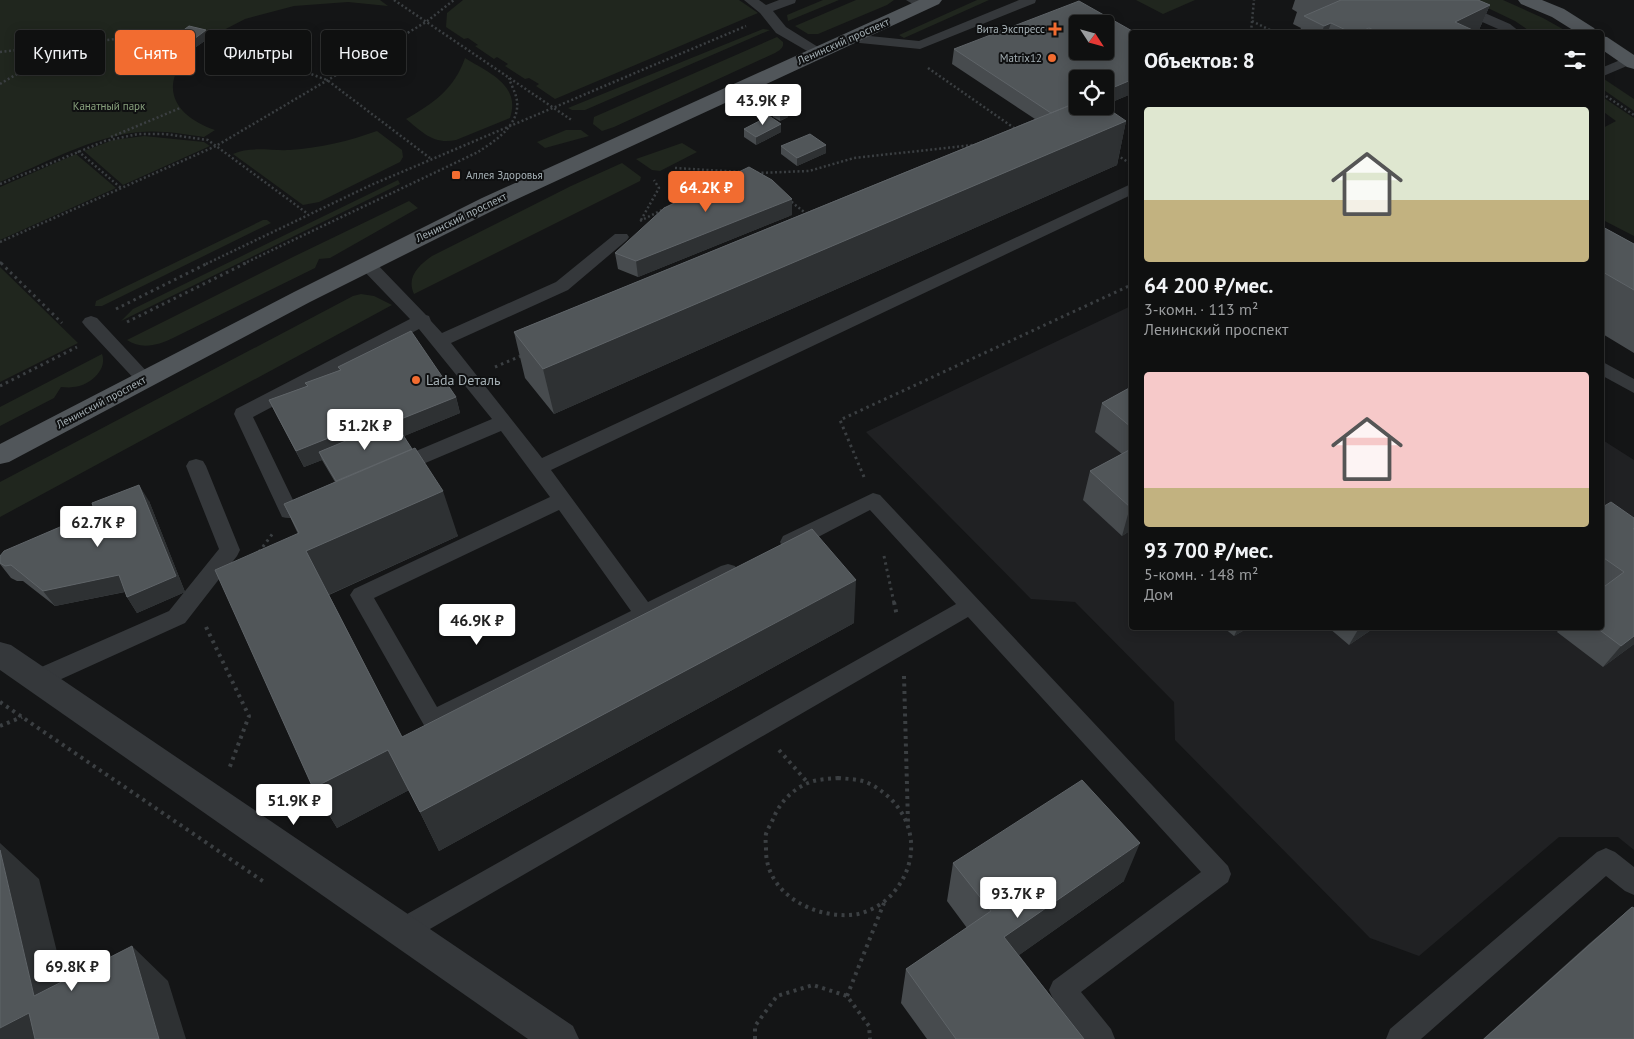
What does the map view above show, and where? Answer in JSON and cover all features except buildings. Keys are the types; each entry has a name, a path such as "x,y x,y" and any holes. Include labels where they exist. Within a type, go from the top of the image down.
{"main road":[{"path":"1527,0 1552,6 1585,30"},
{"name":"Ленинский проспект","path":"0,455 367,264 490,203 850,38 922,2"},
{"path":"1604,43 1632,61"}],"street":[{"path":"0,654 560,1039"}],"lane":[{"path":"750,0 768,13 781,30 819,52"},
{"path":"768,13 790,0"},
{"path":"850,38 920,45 1030,0"},
{"path":"1444,0 1510,30"},
{"path":"1604,72 1632,61"},
{"path":"539,468 1129,190"},
{"path":"440,341 562,286 621,237"},
{"path":"367,264 423,320 471,378 645,614"},
{"path":"316,501 289,512 243,414 423,320"},
{"path":"97,328 144,379"},
{"path":"1604,369 1634,387"},
{"path":"378,474 504,422"},
{"path":"38,679 177,617 230,550 196,466"},
{"path":"562,500 361,595 433,720 873,500 1219,874 1062,990 1101,1039"},
{"path":"402,931 970,606"},
{"path":"1400,1039 1606,860 1634,883"}],"path":[{"path":"394,0 573,121"},
{"path":"0,242 216,146 426,22 454,0"},
{"path":"1251,30 1254,0"},
{"path":"0,386 84,344 97,328 308,214 430,158 768,13"},
{"path":"1252,21 1270,30"},
{"path":"204,34 327,80 430,158"},
{"path":"0,52 15,50"},
{"path":"928,68 1022,134"},
{"path":"0,84 15,75"},
{"path":"97,328 278,247 478,152 500,136 510,125 514,117 517,101 509,78"},
{"path":"1604,95 1634,115"},
{"path":"0,184 180,108"},
{"path":"92,145 128,135 156,133 208,140 308,214"},
{"path":"764,179 757,173 809,171 854,158 982,144"},
{"path":"78,151 121,188"},
{"path":"1116,154 1129,163"},
{"path":"675,168 747,173"},
{"path":"702,190 737,172"},
{"path":"640,222 659,188 654,180"},
{"path":"785,197 814,220"},
{"path":"621,237 640,222 666,208"},
{"path":"0,262 84,344"},
{"path":"1104,296 1129,286"},
{"path":"471,378 525,354"},
{"path":"255,557 289,512"},
{"path":"205,624 249,716 216,803"},
{"path":"0,702 266,883"},
{"path":"0,726 22,717"},
{"path":"759,726 808,783"},
{"path":"847,996 884,902 905,880 913,852 908,823 892,799 867,783 838,778 808,783 784,799 768,823 764,852 772,880 793,902 823,915 855,915 884,902"},
{"path":"754,1039 755,1026 777,996 813,985 847,996 870,1026 870,1039"}],"shaded area":[{"path":"1129,307 1129,630 1604,630 1604,441 1634,460 1634,850 1618,837 1559,837 1419,956 1370,938 1175,740 1174,702 1075,602 1031,599 866,432"}],"green space":[{"name":"Канатный парк","path":"0,0 380,0 388,6 348,2 294,6 245,19 224,30 205,30 205,33 195,32 195,30 115,30 115,75 175,75 174,96 178,105 193,120 215,130 204,137 140,132 104,139 68,152 0,182"},
{"path":"463,0 739,0 758,13 555,99 536,86 539,84 529,78 525,79 505,66 508,64 497,57 494,59 475,46 478,45 468,38 464,39 446,27 447,13"},
{"path":"823,0 839,0 788,21 787,15"},
{"path":"856,0 894,0 887,5 818,34 808,34 795,26"},
{"path":"977,0 989,0 904,38 899,35"},
{"path":"1136,0 1195,0 1163,14"},
{"path":"1471,0 1503,0 1564,30 1528,30 1515,21"},
{"path":"763,29 770,30 585,110 572,110 568,108"},
{"path":"777,37 783,42 783,46 775,53 614,127 602,131 593,124 594,117"},
{"path":"465,58 493,75 507,88 511,97 512,107 510,118 456,140 441,141 423,133 406,119 434,101 449,87 461,69"},
{"path":"1604,79 1634,99 1634,111 1604,90"},
{"path":"1604,98 1634,118 1634,236 1604,221 1604,127 1616,121 1604,112"},
{"path":"566,130 581,130 589,136 545,148 537,142"},
{"path":"377,131 402,150 403,157 400,162 319,202 303,205 233,154 253,149 290,150 312,148 345,141"},
{"path":"144,136 204,142 210,146 123,185 84,151 113,140"},
{"path":"682,143 697,152 660,171 652,170 636,159"},
{"path":"76,154 116,188 0,240 0,187"},
{"path":"622,163 641,177 640,181 414,294 412,282 415,272 418,267 432,256 571,186"},
{"path":"398,180 400,184 121,321 133,309"},
{"path":"409,201 418,208 330,258 319,259 315,268 173,338 162,343 144,346 127,340 295,256"},
{"path":"263,220 271,223 102,306 95,306 96,301"},
{"path":"0,267 78,343 0,382"},
{"path":"361,294 374,296 392,305 0,517 0,482 353,296"},
{"path":"102,354 103,360 100,371 91,380 79,386 61,387 54,398 0,426 0,407"}],"place":[{"name":"Вита Экспресс","path":"1055,29"},
{"name":"Matrix12","path":"1052,58"},
{"name":"Аллея Здоровья","path":"456,175"},
{"name":"Lada Dеталь","path":"416,380"}]}
